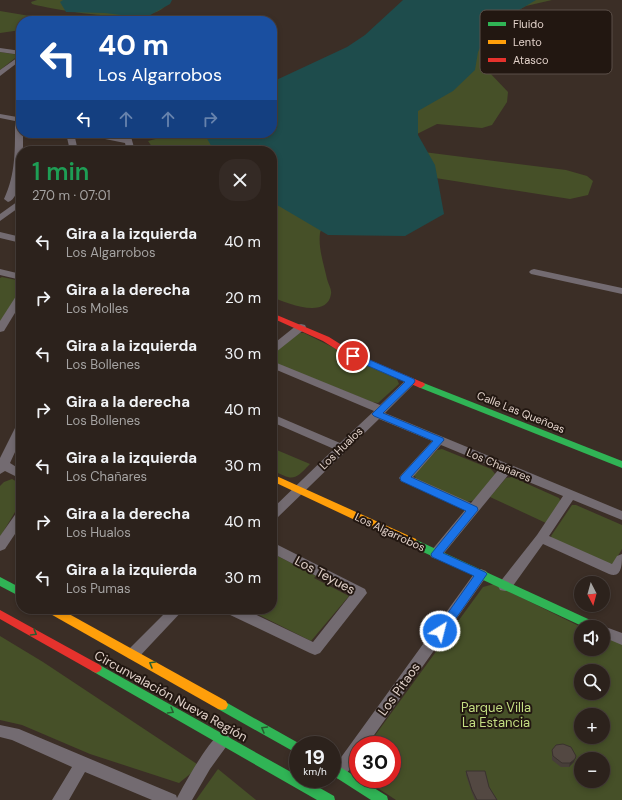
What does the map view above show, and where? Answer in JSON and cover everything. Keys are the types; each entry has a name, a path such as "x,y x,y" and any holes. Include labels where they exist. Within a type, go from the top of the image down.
{"street":[{"path":"0,50 16,53"},
{"path":"0,74 16,61"},
{"path":"0,116 16,118"},
{"path":"16,183 4,198 16,201"},
{"path":"0,218 16,206"},
{"path":"0,236 16,239"},
{"path":"534,272 622,291"},
{"path":"0,273 16,276"},
{"path":"0,329 16,303"},
{"name":"Calle Las Queñoas","path":"277,317 326,339 353,356 411,381 622,465"},
{"path":"277,346 301,327"},
{"name":"Los Chañares","path":"277,366 439,440 622,516"},
{"name":"Los Hualos","path":"277,511 411,381"},
{"path":"277,420 342,448"},
{"path":"16,437 1,465 16,472"},
{"path":"439,440 405,478 473,510"},
{"path":"436,554 507,468"},
{"name":"Los Algarrobos","path":"277,479 580,620"},
{"path":"505,586 541,538 570,495"},
{"path":"0,546 16,522"},
{"path":"541,538 614,571 622,559"},
{"name":"Los Teyues","path":"242,614 315,649 360,593 277,550"},
{"name":"Los Pitaos","path":"364,736 481,574"},
{"path":"0,581 16,590"},
{"name":"Circunvalación Nueva Región","path":"0,614 329,800"},
{"name":"Circunvalación Nueva Región","path":"60,614 289,744"},
{"path":"133,654 172,614"},
{"path":"610,633 622,639"},
{"path":"0,731 14,734 170,800"},
{"path":"184,800 205,764 222,740"},
{"name":"Los Pitaos","path":"341,764 349,755"},
{"path":"60,800 82,764"},
{"path":"341,773 382,800"}],"green space":[{"path":"37,0 167,0 161,9 148,14 106,16 61,10 32,4 31,2"},
{"path":"413,0 552,0 526,6 518,10 480,10 480,74 491,74 508,92 507,102 492,125 482,128 437,124 411,137 400,149 566,170 587,176 593,181 588,195 570,199 410,174 327,220 320,233 320,245 331,290 328,302 322,306 305,308 277,299 277,146 152,146 148,141 159,138 277,138 277,130 389,52"},
{"path":"0,11 30,16 16,16 16,31 0,33"},
{"path":"0,52 16,55 16,57 0,70"},
{"path":"2,277 16,280 16,297 0,324 0,278"},
{"path":"300,333 304,333 397,379 399,384 378,403 372,402 277,364 277,349"},
{"path":"442,449 491,469 496,475 476,500 466,502 417,480 414,475 437,450"},
{"path":"277,450 310,464 300,474 292,478 277,472"},
{"path":"512,477 559,498 561,502 546,523 490,497 506,478"},
{"path":"12,479 16,481 16,510 0,537 0,486 4,482"},
{"path":"572,505 576,505 622,525 622,549 613,564 605,563 553,540 551,536"},
{"path":"277,556 316,576 314,578 349,596 311,641 257,614 277,614"},
{"name":"Parque Villa La Estancia","path":"494,584 574,624 574,656 610,656 610,638 622,644 622,800 396,800 378,788 401,788 401,736 375,736 483,587"},
{"path":"0,636 43,662 200,766 179,783 90,754 22,725 0,720"},
{"path":"218,769 256,800 196,800"}],"water":[{"path":"63,0 172,0 170,4 149,16 66,12 60,2"},
{"path":"403,0 536,0 519,10 480,10 480,48 475,70 453,91 418,111 418,135 435,165 444,214 405,236 328,235 277,205 277,146 211,146 207,138 277,138 277,80 347,47 365,35"}],"building":[{"path":"563,744 571,747 574,752 574,760 570,763 562,763 553,756 552,750 556,745"},
{"path":"466,771 485,771 489,787 497,800 477,800"}],"traffic: fast":[{"path":"421,385 622,465"},
{"path":"412,542 580,620"},
{"path":"0,581 16,590"},
{"path":"96,668 329,800"},
{"path":"222,705 289,744"},
{"path":"341,774 382,800"}],"traffic: slow":[{"path":"277,479 412,542"},
{"path":"60,614 222,705"}],"traffic: jam":[{"path":"277,317 326,339 353,356 421,385"},
{"path":"0,614 96,668"}],"route":[{"path":"353,356 411,381 377,414 439,440 405,478 473,510 436,554 481,574 440,631"}]}
